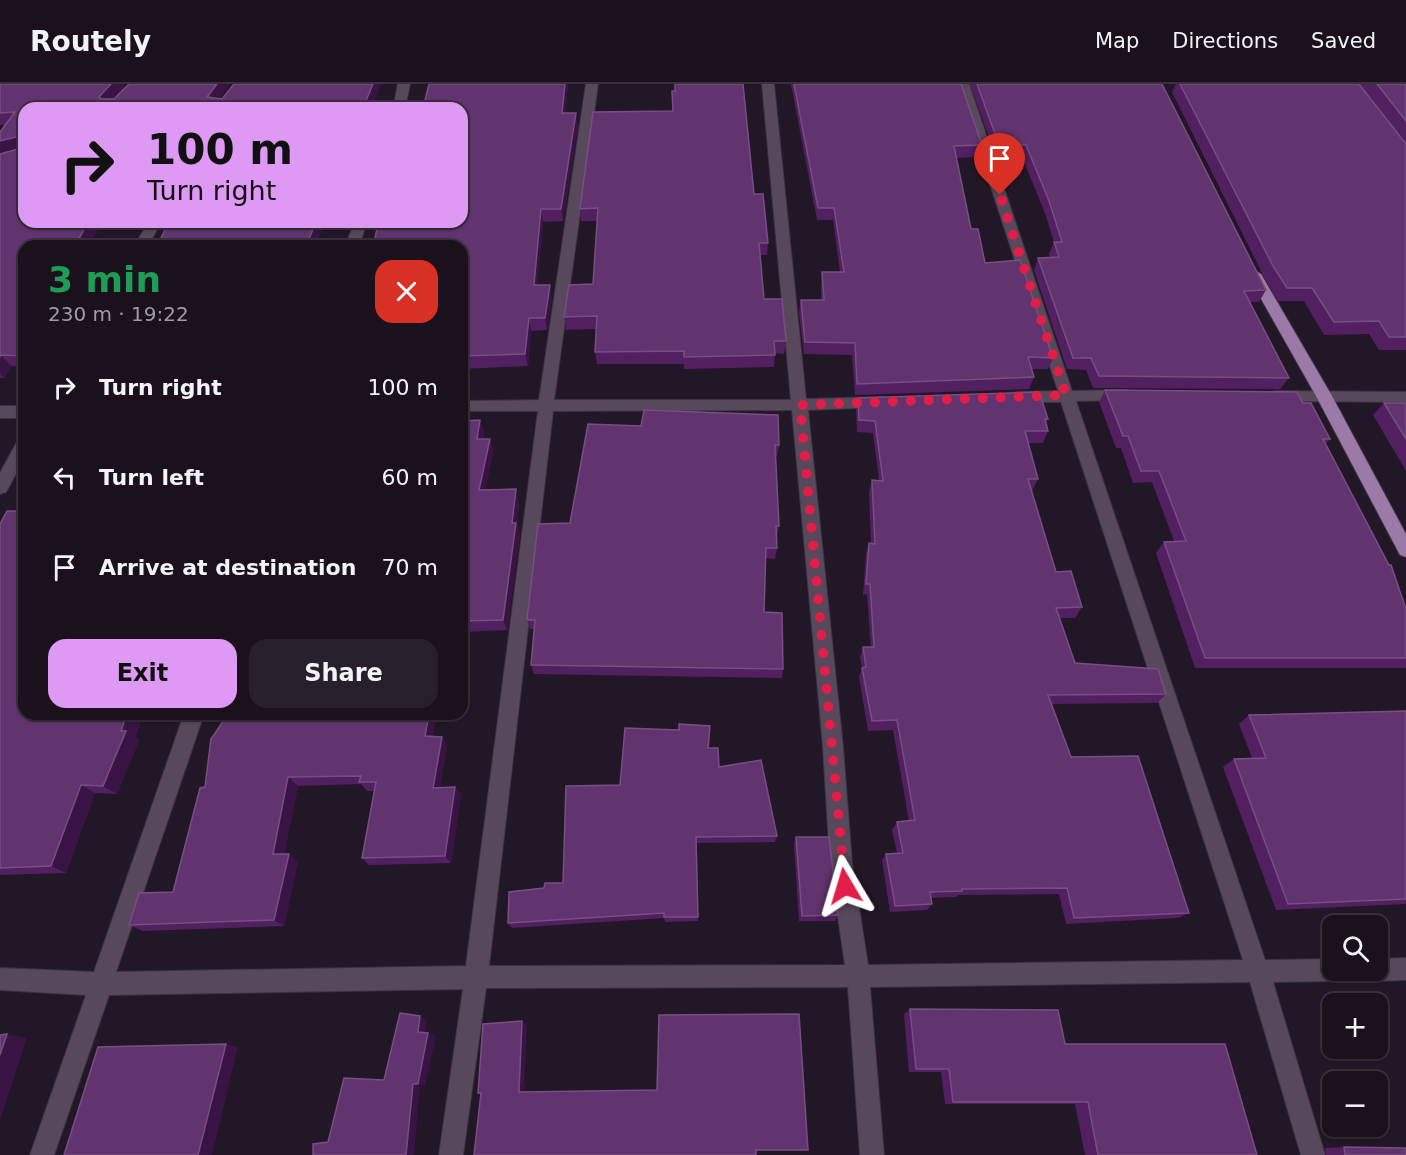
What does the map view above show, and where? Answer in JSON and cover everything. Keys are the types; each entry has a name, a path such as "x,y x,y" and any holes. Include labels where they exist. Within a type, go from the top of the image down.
{"main road":[{"path":"1247,260 1324,396 1406,550"}],"street":[{"path":"400,102 404,84"},
{"path":"452,1155 546,405 592,84"},
{"path":"768,84 833,747 841,863 858,976 873,1155"},
{"path":"963,84 1258,971 1313,1155"},
{"path":"1008,397 1136,395"},
{"path":"1265,396 1406,397"},
{"path":"468,406 800,405 892,401"},
{"path":"0,412 18,412"},
{"path":"0,488 18,455"},
{"path":"42,1155 192,720"},
{"path":"1388,970 1406,969"},
{"path":"0,979 101,984 476,977 858,976 1322,970"}],"building":[{"path":"0,84 111,84 99,97 114,99 129,84 217,84 207,97 222,99 234,84 373,84 366,102 18,102 18,138 0,141 0,132 15,112 0,113"},
{"path":"429,84 565,84 562,113 576,113 561,209 541,209 534,285 550,285 545,318 529,318 525,354 468,356 468,240 374,240 377,228 468,228 468,102 424,102"},
{"path":"675,84 743,84 754,194 763,194 768,243 759,243 764,299 782,299 786,341 774,341 775,355 684,357 684,351 595,352 597,316 564,317 569,285 593,284 598,208 580,209 593,112 673,111 672,91 675,91"},
{"path":"794,84 961,84 982,145 954,146 971,229 978,229 985,263 1020,260 1053,358 1028,357 1034,377 857,384 855,343 805,342 801,300 824,300 822,272 844,272 834,208 818,208"},
{"path":"977,84 1162,84 1266,290 1244,291 1289,378 1099,376 1091,358 1073,358 1038,258 1059,257 1054,242 1062,242 1049,201 1026,145 999,145"},
{"path":"1180,84 1359,84 1406,144 1406,337 1389,337 1379,321 1334,322 1312,288 1287,288 1273,266"},
{"path":"1377,84 1406,84 1406,121"},
{"path":"18,149 18,228 85,228 78,240 18,240 18,356 1,355 0,357 0,154"},
{"path":"166,228 314,228 308,240 160,240"},
{"path":"1105,390 1297,392 1303,403 1311,403 1330,439 1323,439 1391,565 1406,609 1406,658 1205,658 1164,542 1186,541 1159,471 1141,471 1128,436 1123,436"},
{"path":"1039,392 1048,419 1045,419 1048,431 1025,431 1038,479 1028,479 1056,572 1071,571 1082,607 1056,608 1075,663 1158,669 1166,694 1048,695 1071,757 1138,756 1189,913 1074,918 1067,888 962,889 962,891 930,892 932,904 895,906 886,854 903,853 897,822 915,820 897,720 872,721 862,668 866,667 863,647 874,647 870,584 866,584 869,543 875,544 872,480 883,481 875,421 859,420 858,398"},
{"path":"1384,403 1406,403 1406,439"},
{"path":"644,410 778,415 779,445 775,445 779,526 776,526 777,548 766,548 764,612 782,613 783,669 531,665 535,620 527,620 538,524 570,523 588,424 641,426"},
{"path":"480,420 477,439 490,439 479,490 516,489 512,523 516,523 503,620 468,621 468,421"},
{"path":"7,511 18,511 18,720 125,720 121,731 126,731 103,786 81,785 51,866 0,868 0,524"},
{"path":"1406,711 1406,899 1288,904 1234,759 1266,758 1249,715"},
{"path":"224,720 428,720 425,736 442,737 433,788 455,787 445,856 362,858 376,782 359,782 361,776 288,777 273,854 289,854 274,920 129,925 139,893 173,892 200,788 205,787 211,739"},
{"path":"679,724 710,726 708,748 718,748 719,767 761,760 777,836 696,837 698,917 664,917 664,913 508,923 509,892 544,888 545,883 563,883 566,786 620,785 625,728 679,730"},
{"path":"796,837 829,837 838,915 802,916"},
{"path":"910,1009 1058,1010 1065,1044 1225,1044 1257,1155 1098,1155 1088,1102 953,1102 949,1069 916,1069"},
{"path":"400,1013 420,1016 418,1032 428,1033 418,1084 413,1084 406,1155 313,1155 313,1144 328,1142 344,1078 384,1080"},
{"path":"799,1014 808,1150 756,1150 756,1155 474,1155 481,1093 478,1093 483,1024 522,1021 519,1092 657,1090 659,1015"},
{"path":"7,1034 0,1055 0,1035"},
{"path":"226,1044 198,1155 64,1155 98,1047"},
{"path":"1344,1147 1406,1148 1406,1155 1345,1155"}],"route":[{"path":"845,886 841,863 833,747 800,405 1066,395 1000,195"}]}
